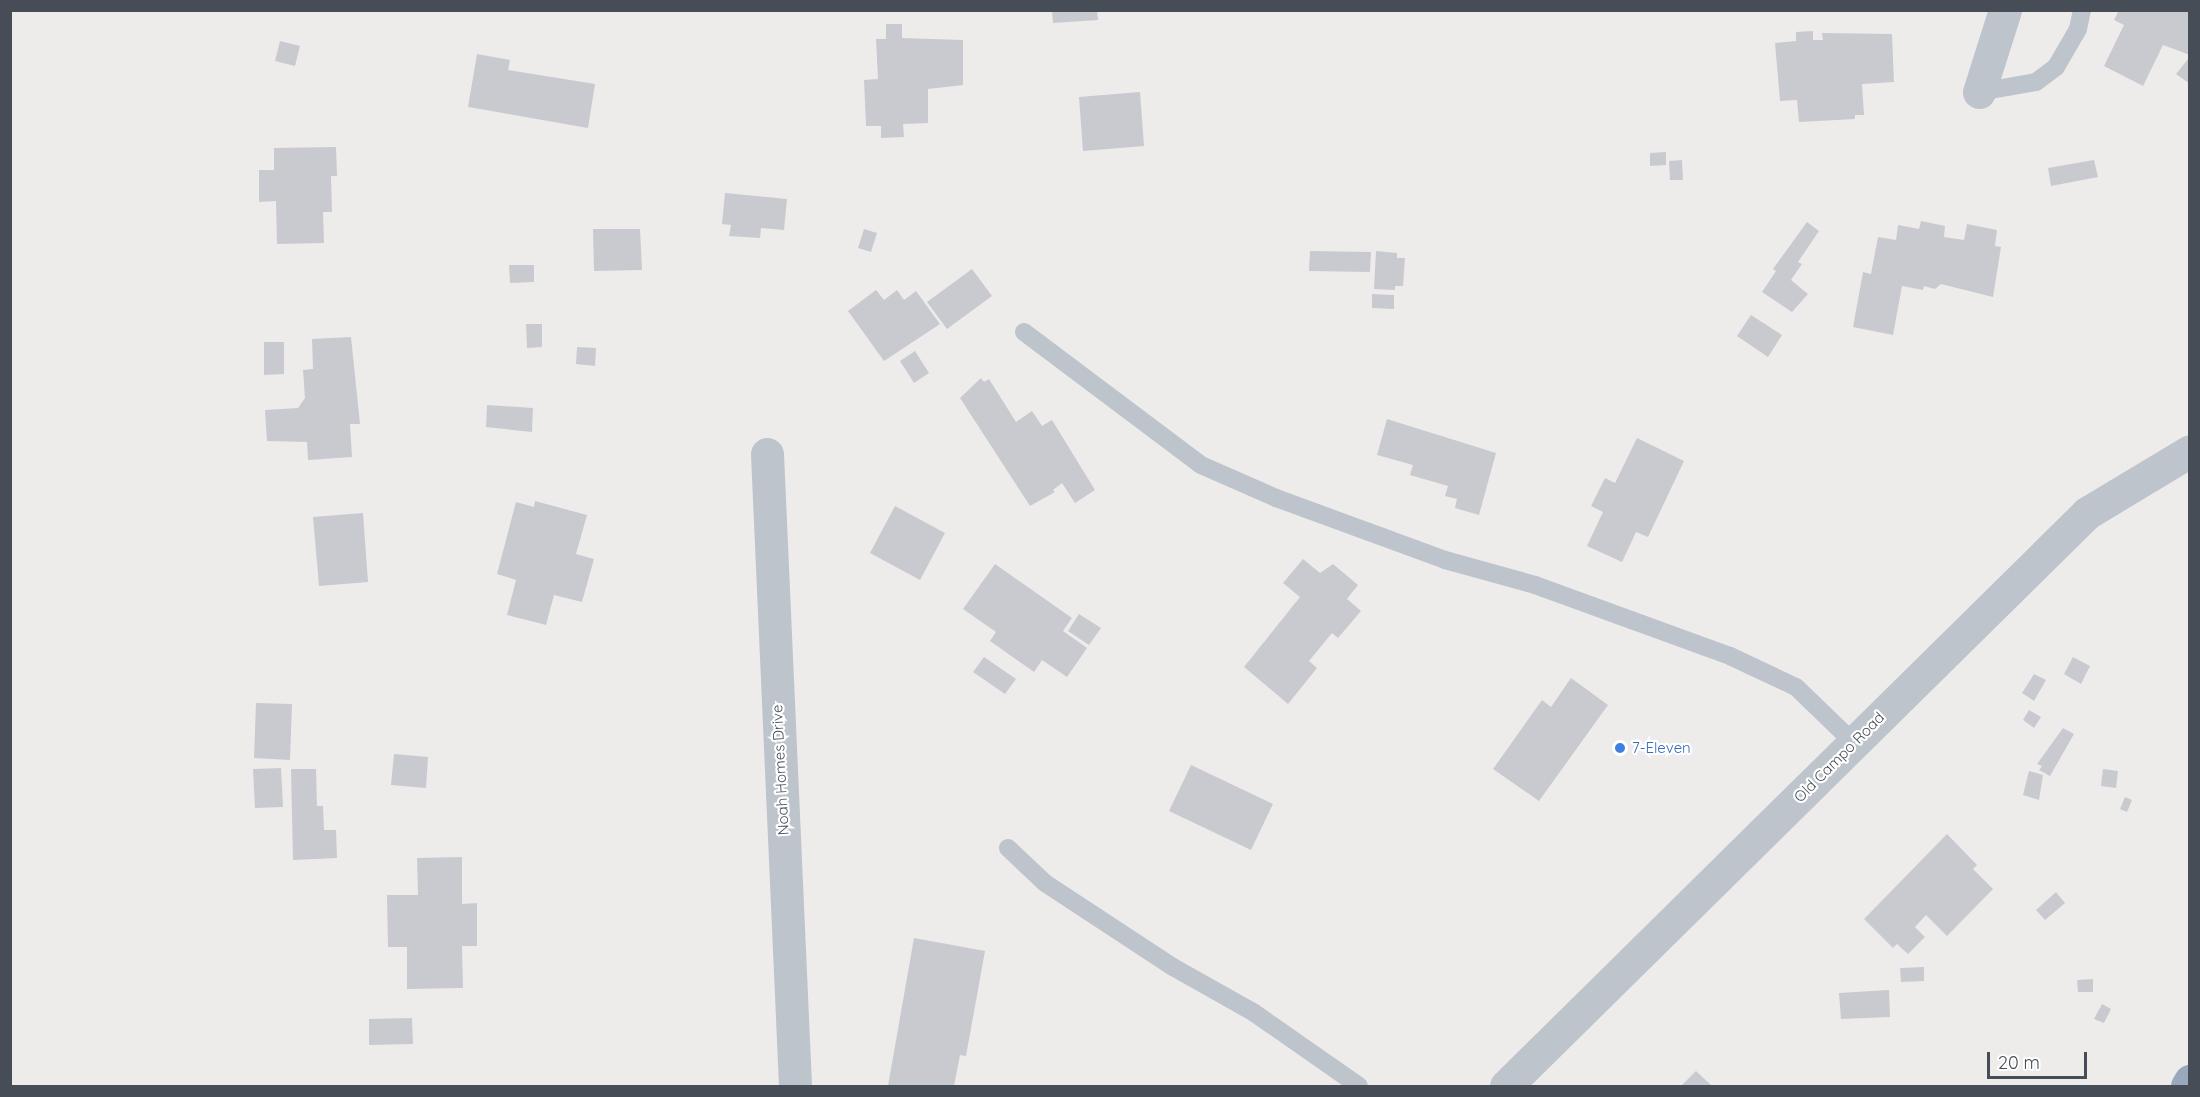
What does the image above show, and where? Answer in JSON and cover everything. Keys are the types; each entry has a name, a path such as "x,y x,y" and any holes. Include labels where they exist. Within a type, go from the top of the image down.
{"highway":[{"path":"2187,1086 2190,1081"}],"street":[{"path":"1979,92 2005,10"},
{"name":"Old Campo Road","path":"1506,1086 2087,513 2190,450"},
{"name":"Noah Homes Drive","path":"766,454 795,1086"}],"lane":[{"path":"1979,92 2036,82 2056,67 2078,29 2082,10"},
{"path":"1024,332 1200,465 1276,498 1445,560 1535,585 1730,656 1796,687 1854,743"},
{"path":"1008,848 1045,883 1173,967 1253,1012 1359,1086"}],"building":[{"path":"1052,10 1097,10 1098,20 1053,23"},
{"path":"2119,10 2190,10 2190,55 2163,45 2143,86 2104,66 2124,25 2114,20"},
{"path":"886,24 902,24 902,38 963,40 963,85 928,89 928,123 903,124 904,137 881,138 881,126 866,126 864,80 878,79 876,39 886,39"},
{"path":"1813,31 1813,40 1823,40 1822,33 1892,34 1894,82 1862,84 1864,115 1855,115 1855,119 1799,122 1797,100 1780,101 1775,43 1796,41 1796,32"},
{"path":"280,41 300,46 295,66 275,61"},
{"path":"477,54 510,60 508,70 595,84 588,128 468,107"},
{"path":"2188,59 2190,60 2190,84 2176,74"},
{"path":"1140,92 1144,146 1083,151 1079,97"},
{"path":"336,147 337,176 331,176 332,212 323,212 324,243 277,244 276,201 259,202 259,170 274,170 274,148"},
{"path":"1666,152 1666,165 1650,166 1650,153"},
{"path":"1682,160 1683,180 1670,180 1669,161"},
{"path":"2094,160 2098,177 2051,186 2048,168"},
{"path":"725,193 787,199 784,230 761,228 760,238 729,236 731,225 722,224"},
{"path":"1921,221 1945,226 1944,237 1964,240 1967,224 1997,230 1995,246 2001,247 1993,297 1941,284 1935,289 1924,286 1923,290 1902,286 1893,335 1853,327 1863,272 1871,274 1878,237 1896,240 1898,225 1919,229"},
{"path":"1807,222 1819,231 1798,262 1802,264 1791,280 1808,294 1792,312 1762,292 1776,271 1773,269"},
{"path":"593,229 640,229 642,270 594,271"},
{"path":"864,229 877,233 871,252 858,248"},
{"path":"1310,251 1371,252 1370,272 1309,271"},
{"path":"1376,251 1397,253 1397,258 1405,258 1403,286 1395,286 1395,290 1374,289"},
{"path":"509,265 534,265 534,282 510,283"},
{"path":"972,269 992,296 947,329 927,302"},
{"path":"876,290 884,300 897,290 904,300 916,291 940,324 884,361 848,311"},
{"path":"1372,294 1394,295 1394,309 1372,308"},
{"path":"1751,315 1782,335 1768,357 1737,336"},
{"path":"526,324 542,324 542,347 527,348"},
{"path":"351,337 360,424 350,424 352,457 308,460 307,442 267,441 265,410 298,408 305,398 303,370 313,369 312,339"},
{"path":"264,342 284,342 284,374 264,375"},
{"path":"577,347 596,348 595,366 576,364"},
{"path":"915,351 929,373 914,383 900,361"},
{"path":"981,378 984,382 989,379 1016,422 1032,411 1042,426 1052,420 1095,490 1075,503 1062,483 1053,490 1055,492 1030,506 960,398"},
{"path":"487,405 533,408 532,432 486,427"},
{"path":"1387,419 1496,453 1479,515 1455,508 1457,499 1445,496 1448,486 1410,475 1413,465 1377,455"},
{"path":"1637,438 1684,461 1648,537 1636,532 1622,562 1587,546 1603,512 1591,506 1605,478 1615,483"},
{"path":"535,501 587,515 576,554 594,559 582,602 554,595 546,625 507,615 516,580 497,574 516,502 534,507"},
{"path":"895,506 945,533 920,580 870,553"},
{"path":"363,513 368,582 319,586 313,517"},
{"path":"1303,559 1320,573 1333,564 1358,585 1347,599 1361,611 1338,638 1332,633 1309,661 1317,668 1288,704 1244,667 1300,597 1283,583"},
{"path":"995,564 1072,618 1063,631 1087,648 1067,677 1042,660 1034,672 990,641 996,632 963,609"},
{"path":"1079,614 1101,628 1089,645 1068,631"},
{"path":"984,657 1016,679 1005,694 973,672"},
{"path":"2073,657 2090,666 2081,684 2064,674"},
{"path":"2034,674 2046,680 2034,701 2022,693"},
{"path":"1571,678 1608,705 1539,801 1493,769 1542,700 1551,707"},
{"path":"256,703 292,704 290,760 254,758"},
{"path":"2029,710 2041,717 2034,728 2023,720"},
{"path":"2063,728 2074,734 2050,776 2039,770 2042,766 2037,764"},
{"path":"394,754 428,757 426,788 391,785"},
{"path":"1191,765 1273,804 1251,850 1169,811"},
{"path":"281,768 283,807 255,808 253,769"},
{"path":"291,769 316,769 317,806 323,806 324,830 336,830 337,858 293,860"},
{"path":"2103,769 2118,771 2116,788 2101,786"},
{"path":"2029,771 2043,775 2039,800 2023,795"},
{"path":"2125,797 2132,800 2127,812 2120,809"},
{"path":"1947,834 1977,865 1973,869 1993,889 1947,936 1926,915 1915,927 1925,937 1908,954 1897,944 1893,948 1864,919"},
{"path":"462,857 462,904 477,903 477,946 462,946 463,988 407,989 407,947 388,947 387,895 418,895 417,858"},
{"path":"2056,892 2065,903 2045,920 2036,910"},
{"path":"914,938 985,951 966,1056 960,1055 954,1086 888,1086"},
{"path":"1924,967 1924,981 1901,982 1900,968"},
{"path":"2093,979 2093,992 2078,992 2077,980"},
{"path":"1889,990 1890,1017 1841,1019 1839,993"},
{"path":"2102,1004 2111,1009 2104,1023 2094,1019"},
{"path":"412,1018 413,1044 369,1045 369,1019"},
{"path":"1696,1071 1712,1086 1681,1086"}],"place":[{"name":"7-Eleven","path":"1620,748"}]}
